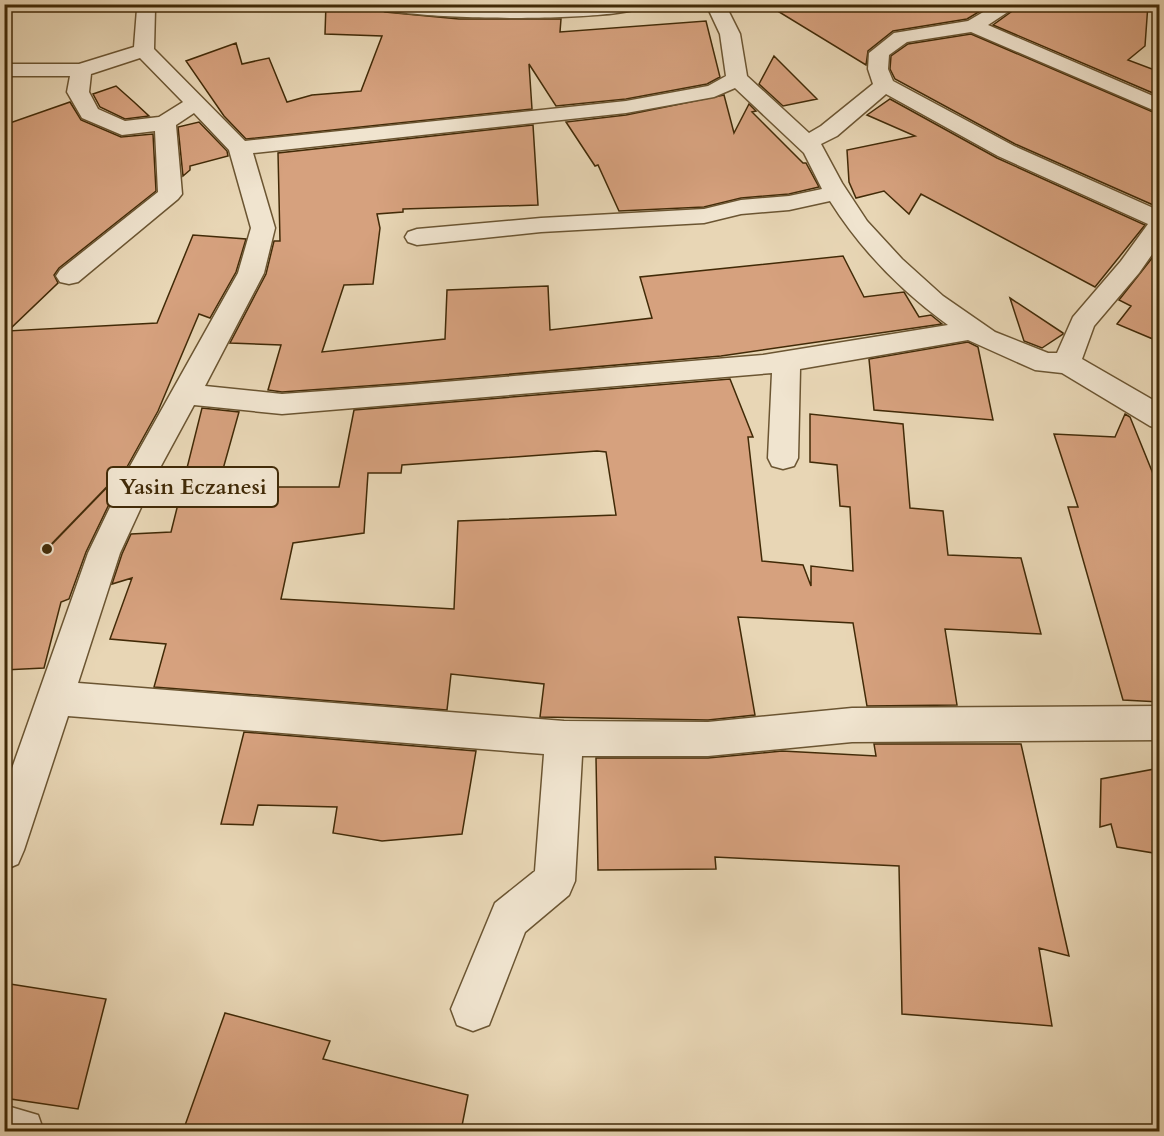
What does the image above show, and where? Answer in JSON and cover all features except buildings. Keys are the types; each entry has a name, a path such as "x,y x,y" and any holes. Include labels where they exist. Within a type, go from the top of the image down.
{"street":[{"path":"4,850 104,553 140,476 221,332 251,273 263,228 240,148 144,50 146,9 149,4"},
{"path":"379,4 466,12 563,15 638,4"},
{"path":"716,4 723,14 730,34 737,78 814,150 836,193 858,226 893,265 934,302 985,339 1045,363 1067,363 1159,420"},
{"path":"1011,4 973,26 901,38 879,53 878,69 884,85 1006,151 1160,222 1130,267 1082,323 1067,363"},
{"path":"973,26 1160,107"},
{"path":"4,70 81,70 144,50"},
{"path":"81,70 78,92 90,112 122,128 165,123 195,103"},
{"path":"240,148 626,107 714,91 737,78"},
{"path":"807,142 829,131 884,85"},
{"path":"69,276 170,194 165,123"},
{"path":"417,237 541,225 704,216 741,207 789,203 836,193"},
{"path":"185,394 282,404 763,364 973,330"},
{"path":"783,458 786,359"},
{"path":"55,698 564,738 708,739 852,725 1160,723"},
{"path":"473,1009 510,918 555,881 564,738"},
{"path":"4,1128 21,1131"}],"place":[{"name":"Yasin Eczanesi","path":"47,549"}]}
